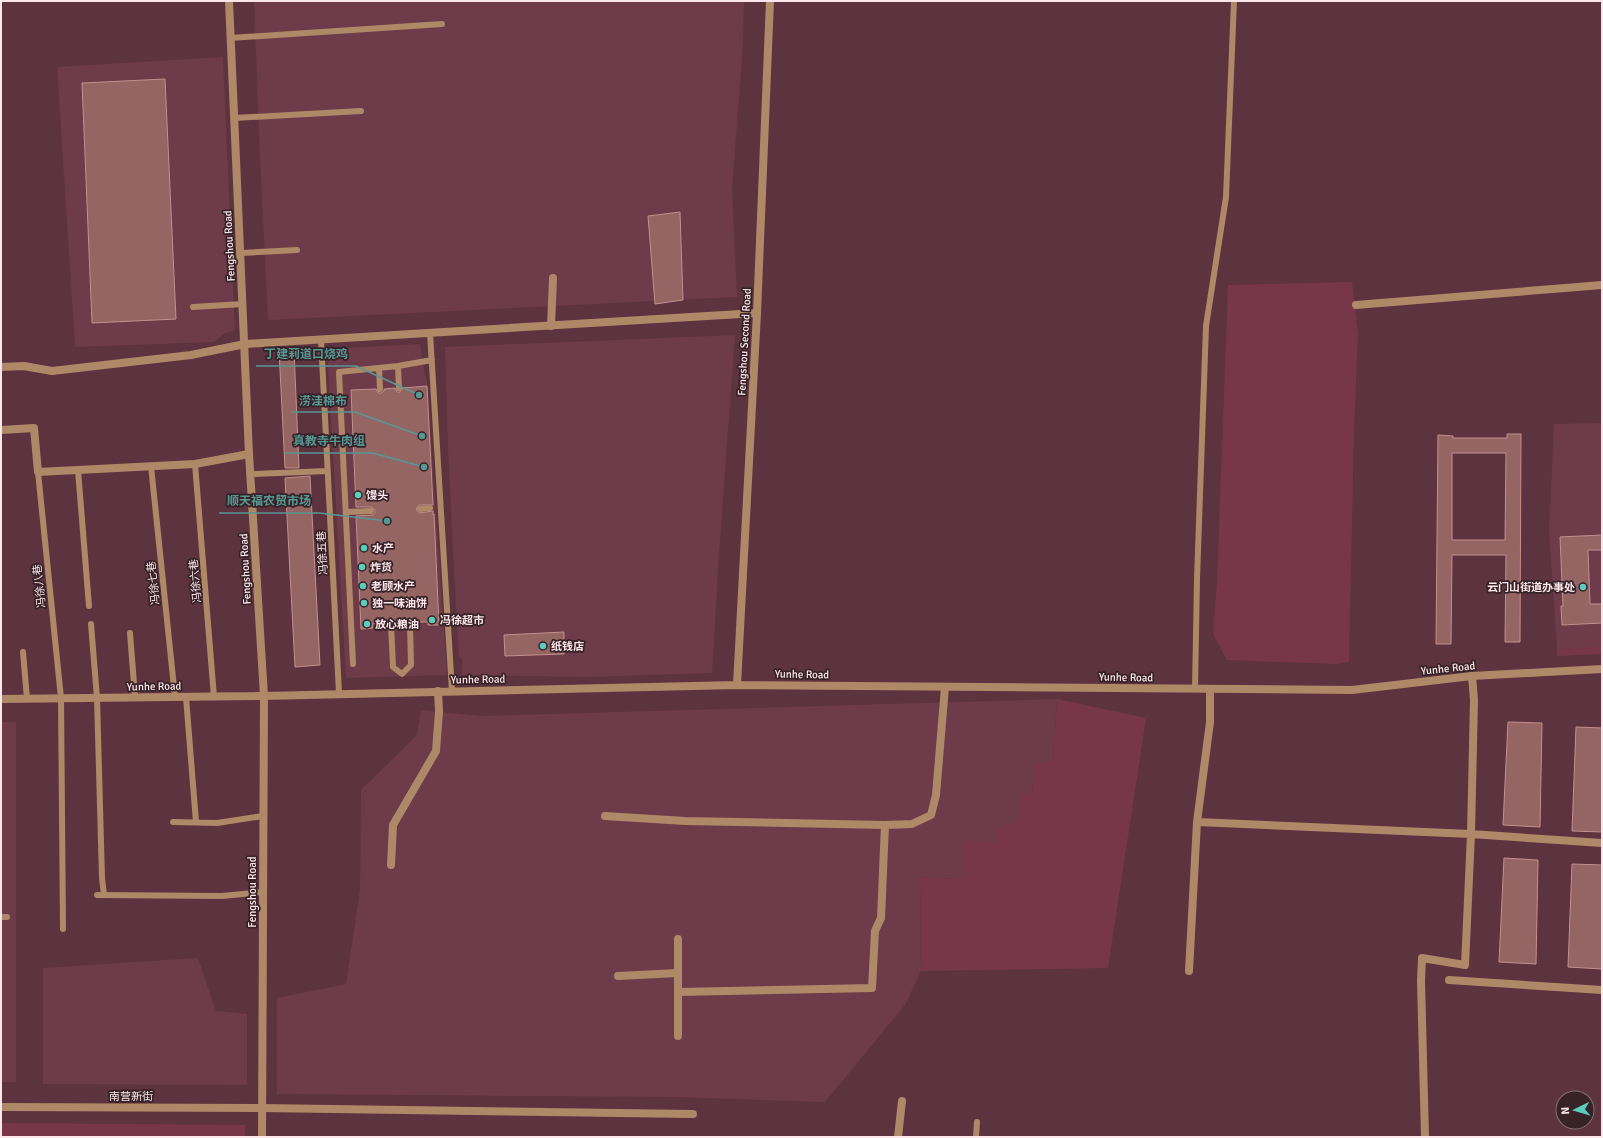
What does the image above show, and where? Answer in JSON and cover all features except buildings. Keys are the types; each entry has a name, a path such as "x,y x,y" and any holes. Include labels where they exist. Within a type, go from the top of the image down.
{"street":[{"name":"Fengshou Road","path":"229,1 249,454 264,696 262,1137"},
{"name":"Fengshou Second Road","path":"737,685 757,313 770,1"},
{"path":"551,326 553,278"},
{"path":"1356,305 1602,285"},
{"path":"1,368 24,366 52,371 191,355 245,344 757,313"},
{"path":"1,430 34,428 38,472 195,464 249,454"},
{"name":"Yunhe Road","path":"1,699 264,696 737,685 1352,690 1472,676 1602,669"},
{"path":"1425,1137 1421,981 1422,958 1465,965 1472,834 1474,700 1472,676"},
{"path":"605,816 685,821 885,825 912,824 931,815 936,795 945,687"},
{"path":"1189,972 1197,822 1210,722 1210,689"},
{"path":"391,865 393,824 436,751 439,712 438,691"},
{"path":"1197,822 1472,834 1602,843"},
{"path":"678,992 872,988 875,931 881,918 885,825"},
{"path":"678,939 678,1036"},
{"path":"618,976 678,973"},
{"path":"1449,980 1602,990"},
{"path":"898,1137 902,1101"},
{"name":"南营新街","path":"1,1107 261,1108 693,1114"}],"lane":[{"path":"1195,689 1197,579 1206,326 1226,197 1234,1"},
{"path":"230,38 442,24"},
{"path":"234,118 361,111"},
{"path":"241,253 297,250"},
{"path":"193,307 243,304"},
{"path":"430,333 452,691"},
{"name":"冯徐五巷","path":"321,339 339,694"},
{"path":"353,664 347,512 339,372 398,366 432,360"},
{"path":"398,366 399,388"},
{"path":"378,368 380,389"},
{"name":"冯徐六巷","path":"195,464 214,696"},
{"name":"冯徐七巷","path":"151,466 174,697"},
{"path":"78,470 89,606"},
{"path":"251,474 328,471"},
{"name":"冯徐八巷","path":"38,472 61,698 63,929"},
{"path":"420,509 430,508"},
{"path":"347,512 371,511"},
{"path":"391,623 393,667 402,674 411,665 410,622"},
{"path":"91,624 97,698 101,870 104,895"},
{"path":"130,633 135,698"},
{"path":"23,652 27,699"},
{"path":"186,697 196,822"},
{"path":"173,822 217,823 263,816"},
{"path":"97,895 222,896 263,892"},
{"path":"976,1137 977,1122"}],"shaded area":[{"path":"254,1 744,1 743,45 732,190 737,297 268,320"},
{"path":"223,57 235,330 224,334 214,342 75,347 57,67"},
{"path":"1352,282 1358,335 1354,430 1349,662 1336,664 1227,660 1213,634 1217,581 1228,285"},
{"path":"735,335 712,673 587,677 462,675 462,659 459,656 454,568 445,347"},
{"path":"420,344 427,381 447,675 346,678 327,349"},
{"path":"1602,423 1602,646 1557,649 1549,530 1554,424"},
{"path":"1602,646 1602,654 1557,656 1557,649"},
{"path":"1057,699 1053,761 1035,763 1032,792 1022,794 1018,822 998,828 995,842 964,876 955,879 920,877 921,971 905,1005 825,1102 675,1097 277,1094 277,998 346,984 360,890 361,790 417,735 421,710 480,716"},
{"path":"1057,699 1146,718 1108,968 921,971 920,877 955,879 964,876 963,841 995,842 998,828 1018,822 1022,794 1032,792 1035,763 1053,761"},
{"path":"1,722 16,722 16,1082 1,1082"},
{"path":"198,958 216,1011 247,1014 247,1085 43,1084 43,968"},
{"path":"1,1123 245,1125 245,1137 1,1137"}],"place":[{"name":"丁建莉道口烧鸡","path":"419,395"},
{"name":"涝洼棉布","path":"422,436"},
{"name":"真教寺牛肉组","path":"424,467"},
{"name":"馒头","path":"358,495"},
{"name":"顺天福农贸市场","path":"387,521"},
{"name":"水产","path":"364,548"},
{"name":"炸货","path":"362,567"},
{"name":"老顾水产","path":"363,586"},
{"name":"云门山街道办事处","path":"1583,587"},
{"name":"独一味油饼","path":"364,603"},
{"name":"冯徐超市","path":"432,620"},
{"name":"放心粮油","path":"367,624"},
{"name":"纸钱店","path":"543,646"}]}
